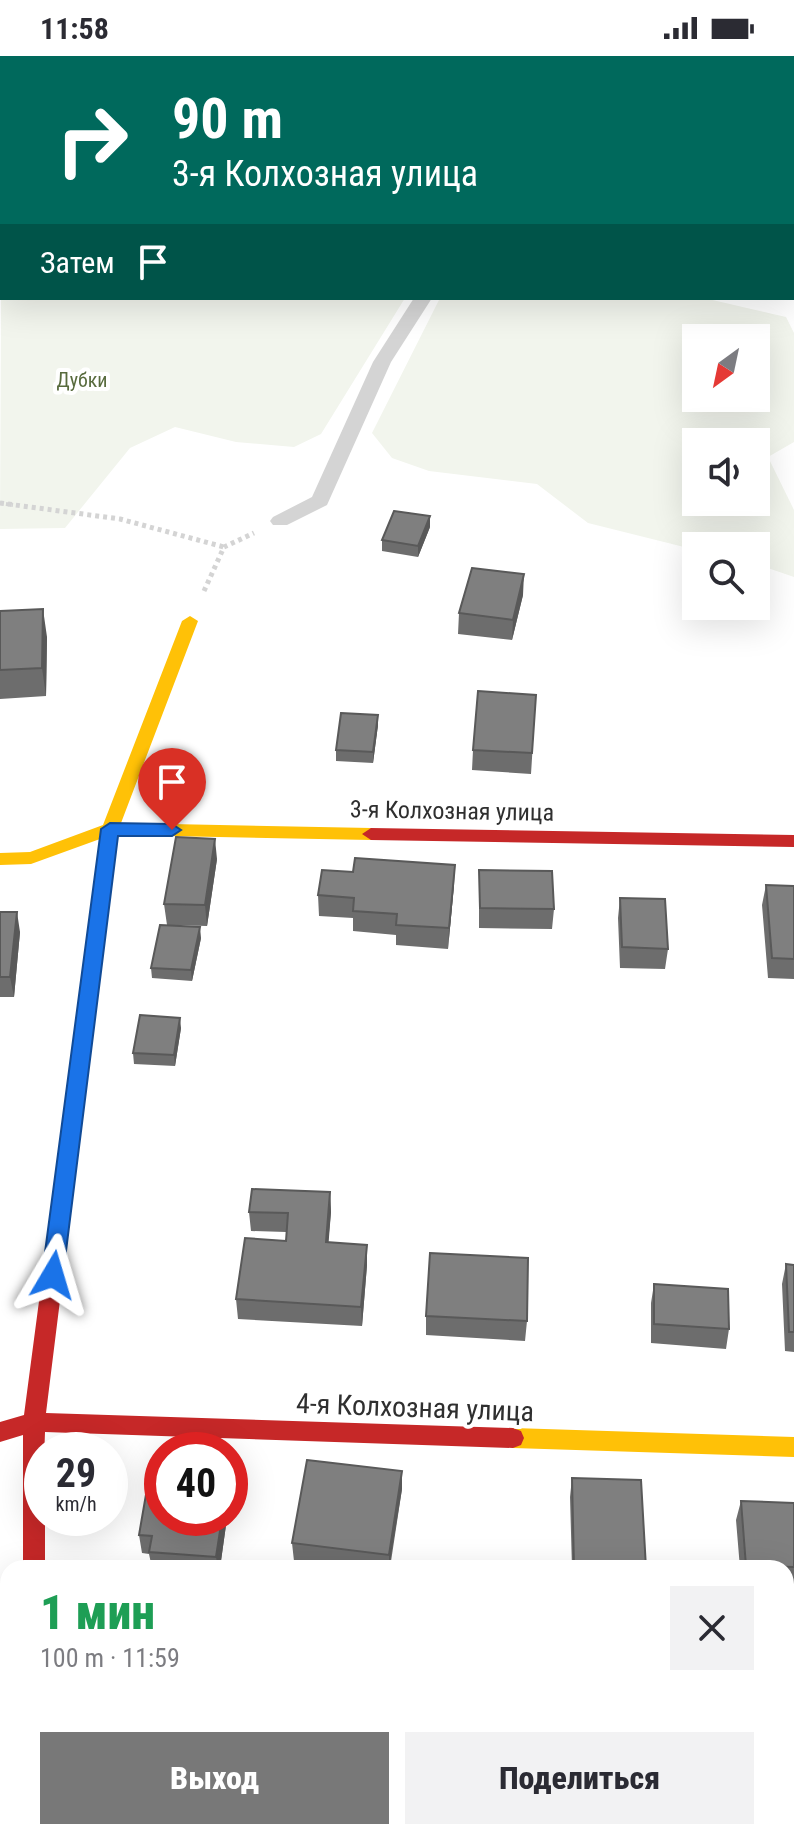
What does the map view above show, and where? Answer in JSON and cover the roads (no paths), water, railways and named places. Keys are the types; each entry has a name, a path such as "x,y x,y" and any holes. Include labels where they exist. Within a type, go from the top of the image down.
{"street":[{"path":"34,1560 34,1422 110,829 190,621"},
{"path":"0,859 31,858 110,829"},
{"name":"3-я Колхозная улица","path":"110,829 794,841"},
{"name":"4-я Колхозная улица","path":"0,1432 34,1422 794,1447"}],"lane":[{"path":"280,521 320,501 382,362 422,300"}],"park label":[{"name":"Дубки","path":"82,380"}]}
